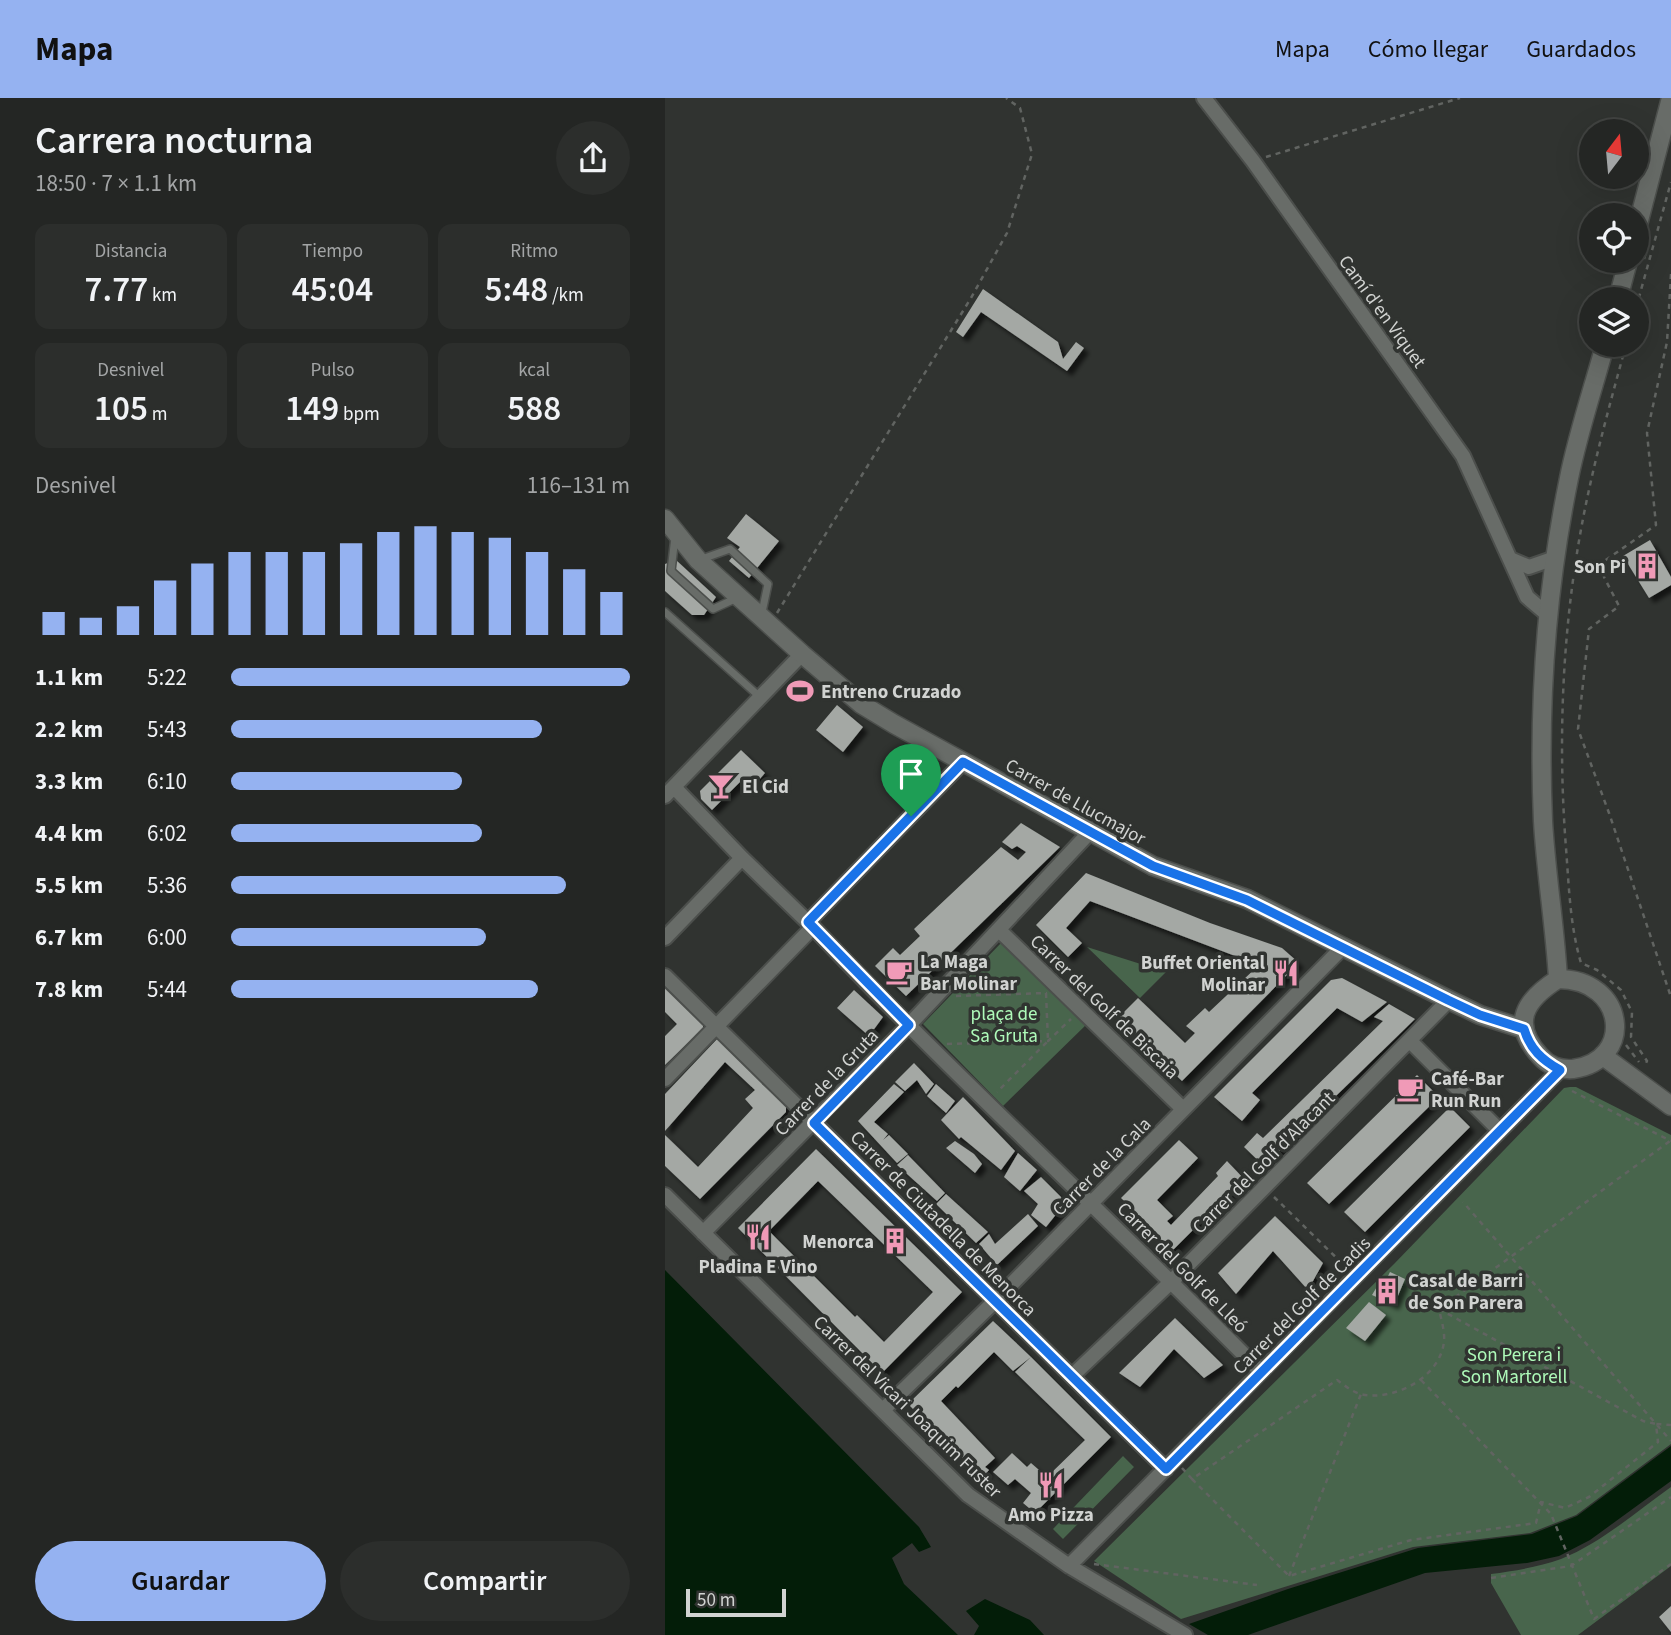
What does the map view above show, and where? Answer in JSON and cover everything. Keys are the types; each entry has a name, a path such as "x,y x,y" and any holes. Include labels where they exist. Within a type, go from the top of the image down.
{"street":[{"name":"Camí d'en Viquet","path":"1204,98 1253,161 1463,456 1527,597 1548,615"},
{"path":"1644,203 1671,98"},
{"path":"1558,979 1543,821 1543,695 1548,615 1569,476 1602,357"},
{"name":"Carrer de Llucmajor","path":"668,525 698,560 861,704 1089,833 1153,866 1247,900 1480,1015 1524,1029"},
{"path":"1510,559 1529,567 1555,558"},
{"path":"669,792 802,654"},
{"path":"665,1079 717,1027 963,762"},
{"name":"Carrer del Golf de Lleó","path":"669,792 742,858 809,929 1172,1281 1261,1372"},
{"name":"Carrer de la Gruta","path":"703,1233 909,1025 1089,833"},
{"path":"665,937 742,858"},
{"name":"Carrer del Golf de Biscaia","path":"999,930 1183,1109"},
{"name":"Carrer de la Cala","path":"883,1410 995,1301 1344,946"},
{"name":"Carrer de Ciutadella de Menorca","path":"665,976 1072,1376 1170,1465"},
{"path":"1558,979 1571,979 1588,984 1602,994 1615,1022 1610,1045 1603,1056 1586,1066 1560,1070 1546,1062 1528,1042 1524,1029 1529,1003 1539,991 1558,979"},
{"name":"Carrer del Golf d'Alacant","path":"1072,1376 1265,1188 1448,1000"},
{"path":"1410,1041 1500,1131"},
{"path":"1603,1056 1638,1073 1671,1105"},
{"name":"Carrer del Golf de Cadis","path":"1069,1566 1560,1070"},
{"name":"Carrer del Vicari Joaquim Fuster","path":"665,1195 968,1495 1069,1566 1180,1632"}],"lane":[{"path":"668,525 671,571 713,609 739,597"},
{"path":"698,560 730,549 768,584 765,621"},
{"path":"665,612 760,697"}],"path":[{"path":"765,621 964,309 1007,233 1032,154 1020,108 1006,98"},
{"path":"1253,161 1460,98"},
{"path":"1642,287 1671,182"},
{"path":"1671,274 1667,342 1647,433 1656,525 1603,562 1604,577 1619,606 1589,629 1578,729 1671,997"},
{"path":"1596,438 1618,357"},
{"path":"1623,357 1590,488 1576,563 1567,645 1562,779 1573,937 1581,963 1597,970 1621,990 1632,1012 1631,1037 1647,1061 1638,1073"},
{"path":"1562,628 1575,532"},
{"path":"1572,960 1580,970"},
{"path":"1605,984 1613,990"},
{"path":"936,996 1046,993 1048,1041"},
{"path":"1618,997 1622,1004"},
{"path":"987,1102 1081,1009"},
{"path":"1625,1030 1627,1021"},
{"path":"1623,1040 1638,1073"},
{"path":"928,1044 1048,1041"},
{"path":"1638,1073 1653,1074"},
{"path":"1439,1309 1671,1141 1572,1091"},
{"path":"1265,1188 1356,1276"},
{"path":"1463,1202 1671,1441"},
{"path":"1192,1479 1337,1380 1361,1394 1389,1393 1421,1380 1432,1370 1441,1354 1444,1331 1439,1309"},
{"path":"1439,1309 1643,1421 1671,1425"},
{"path":"1421,1380 1551,1514 1594,1619 1671,1564"},
{"path":"1289,1576 1361,1394"},
{"path":"1541,1502 1565,1508 1589,1497 1658,1442 1656,1424"},
{"path":"1170,1465 1192,1479 1289,1576"},
{"path":"1491,1578 1571,1566 1671,1497"},
{"path":"1289,1576 1411,1540 1536,1523 1541,1502"},
{"path":"1088,1563 1258,1585"}],"green space":[{"name":"plaça de Sa Gruta","path":"1001,943 1088,1023 1003,1106 923,1024"},
{"path":"1087,947 1166,972 1140,998"},
{"name":"Son Perera i Son Martorell","path":"1576,1087 1671,1135 1671,1444 1576,1515 1530,1533 1413,1547 1181,1619 1094,1561 1394,1264 1564,1088"},
{"path":"1123,1456 1134,1467 1063,1539 1053,1529"},
{"path":"1671,1487 1671,1566 1578,1635 1521,1635 1491,1583 1491,1574 1544,1564 1576,1552 1618,1526"}],"shaded area":[{"path":"665,1270 919,1527 931,1547 919,1552 912,1543 892,1558 904,1584 958,1635 665,1635"},
{"path":"1671,1446 1671,1481 1590,1540 1559,1556 1527,1563 1425,1573 1248,1635 1208,1635 1189,1624 1418,1548 1532,1534 1577,1516"},
{"path":"985,1599 1030,1620 1044,1635 974,1635 979,1626 966,1611"}],"building":[{"path":"983,289 1058,342 1063,359 1076,342 1084,348 1067,371 981,312 963,337 956,332"},
{"path":"746,514 779,541 749,578 729,561 740,547 727,538"},
{"name":"Son Pi","path":"1650,540 1671,577 1671,585 1649,598 1623,556"},
{"path":"676,560 716,597 704,615 692,615 665,591 665,564"},
{"path":"837,705 863,727 843,752 816,730"},
{"path":"741,750 765,773 751,789 742,780 712,810 701,799 700,791"},
{"path":"1021,823 1060,847 906,996 875,966 893,948 900,955 920,936 914,929 1001,847 1018,860 1026,852 1017,846 1012,849 1002,842"},
{"path":"1086,873 1210,923 1282,948 1299,963 1182,1081 1117,1019 1138,998 1185,1043 1195,1033 1186,1026 1205,1008 1209,1012 1259,965 1090,901 1066,928 1082,943 1068,957 1036,925"},
{"path":"1342,978 1387,1002 1362,1022 1337,1008 1252,1093 1260,1100 1242,1121 1214,1097 1331,980"},
{"path":"665,986 703,1022 703,1028 665,1065 665,1036 677,1024 665,1012"},
{"path":"854,990 883,1017 869,1036 837,1008"},
{"path":"1389,1004 1415,1019 1264,1166 1244,1147 1257,1133 1263,1138 1383,1021 1374,1017"},
{"path":"719,1037 786,1106 786,1112 700,1199 665,1166 665,1135 698,1167 753,1108 745,1099 755,1090 725,1062 665,1131 665,1094"},
{"path":"914,1063 934,1084 926,1094 917,1080 905,1091 895,1082"},
{"path":"1417,1075 1439,1097 1329,1204 1307,1183"},
{"path":"894,1084 904,1092 874,1122 888,1134 883,1140 889,1135 908,1154 897,1163 858,1121"},
{"path":"936,1084 955,1101 946,1113 927,1096"},
{"path":"963,1097 1015,1151 1001,1170 961,1137 959,1139 941,1120"},
{"path":"1450,1107 1470,1127 1365,1232 1344,1212"},
{"path":"1179,1140 1198,1158 1157,1200 1173,1216 1167,1221 1171,1225 1218,1176 1216,1173 1227,1161 1244,1179 1171,1252 1154,1235 1156,1232 1121,1198"},
{"path":"955,1141 974,1154 982,1164 975,1173 946,1148"},
{"path":"816,1149 962,1292 882,1373 738,1228","holes":["818,1181 933,1292 884,1342 857,1315 855,1317 769,1231"]},
{"path":"1018,1153 1037,1170 1020,1191 1004,1177"},
{"path":"908,1155 945,1193 937,1201 897,1165"},
{"path":"1041,1177 1066,1202 1046,1227 1031,1215 1038,1204 1024,1191"},
{"path":"946,1194 988,1232 976,1243 936,1204"},
{"path":"1028,1214 1038,1226 997,1265 979,1244 989,1234 995,1244"},
{"path":"1275,1216 1323,1263 1308,1290 1273,1251 1236,1294 1218,1273"},
{"name":"Casal de Barri de Son Parera","path":"1390,1272 1405,1279 1394,1305 1372,1295 1378,1285 1383,1286"},
{"path":"1369,1302 1386,1315 1365,1341 1346,1328"},
{"path":"1175,1318 1223,1365 1204,1378 1174,1349 1140,1387 1119,1373"},
{"path":"993,1321 1031,1357 1013,1371 994,1352 941,1401 995,1458 985,1467 989,1470 982,1478 908,1404"},
{"path":"1031,1357 1111,1437 1035,1513 1023,1503 1031,1493 1015,1479 1008,1485 993,1472 1012,1453 1027,1467 1031,1463 1047,1477 1085,1440 1015,1372"},
{"path":"1671,1606 1671,1632 1659,1617"}],"place":[{"name":"Son Pi","path":"1647,566"},
{"name":"Entreno Cruzado","path":"800,691"},
{"name":"El Cid","path":"721,786"},
{"name":"La Maga Bar Molinar","path":"899,972"},
{"name":"Buffet Oriental Molinar","path":"1286,973"},
{"name":"Café-Bar Run Run","path":"1410,1089"},
{"name":"Pladina E Vino","path":"758,1237"},
{"name":"Menorca","path":"895,1241"},
{"name":"Casal de Barri de Son Parera","path":"1387,1291"},
{"name":"Amo Pizza","path":"1051,1485"}],"route":[{"path":"963,762 1153,866 1247,900 1480,1015 1524,1029 1528,1042 1537,1053 1560,1070 1166,1469 814,1123 909,1025 808,922 911,816 963,762"}]}
